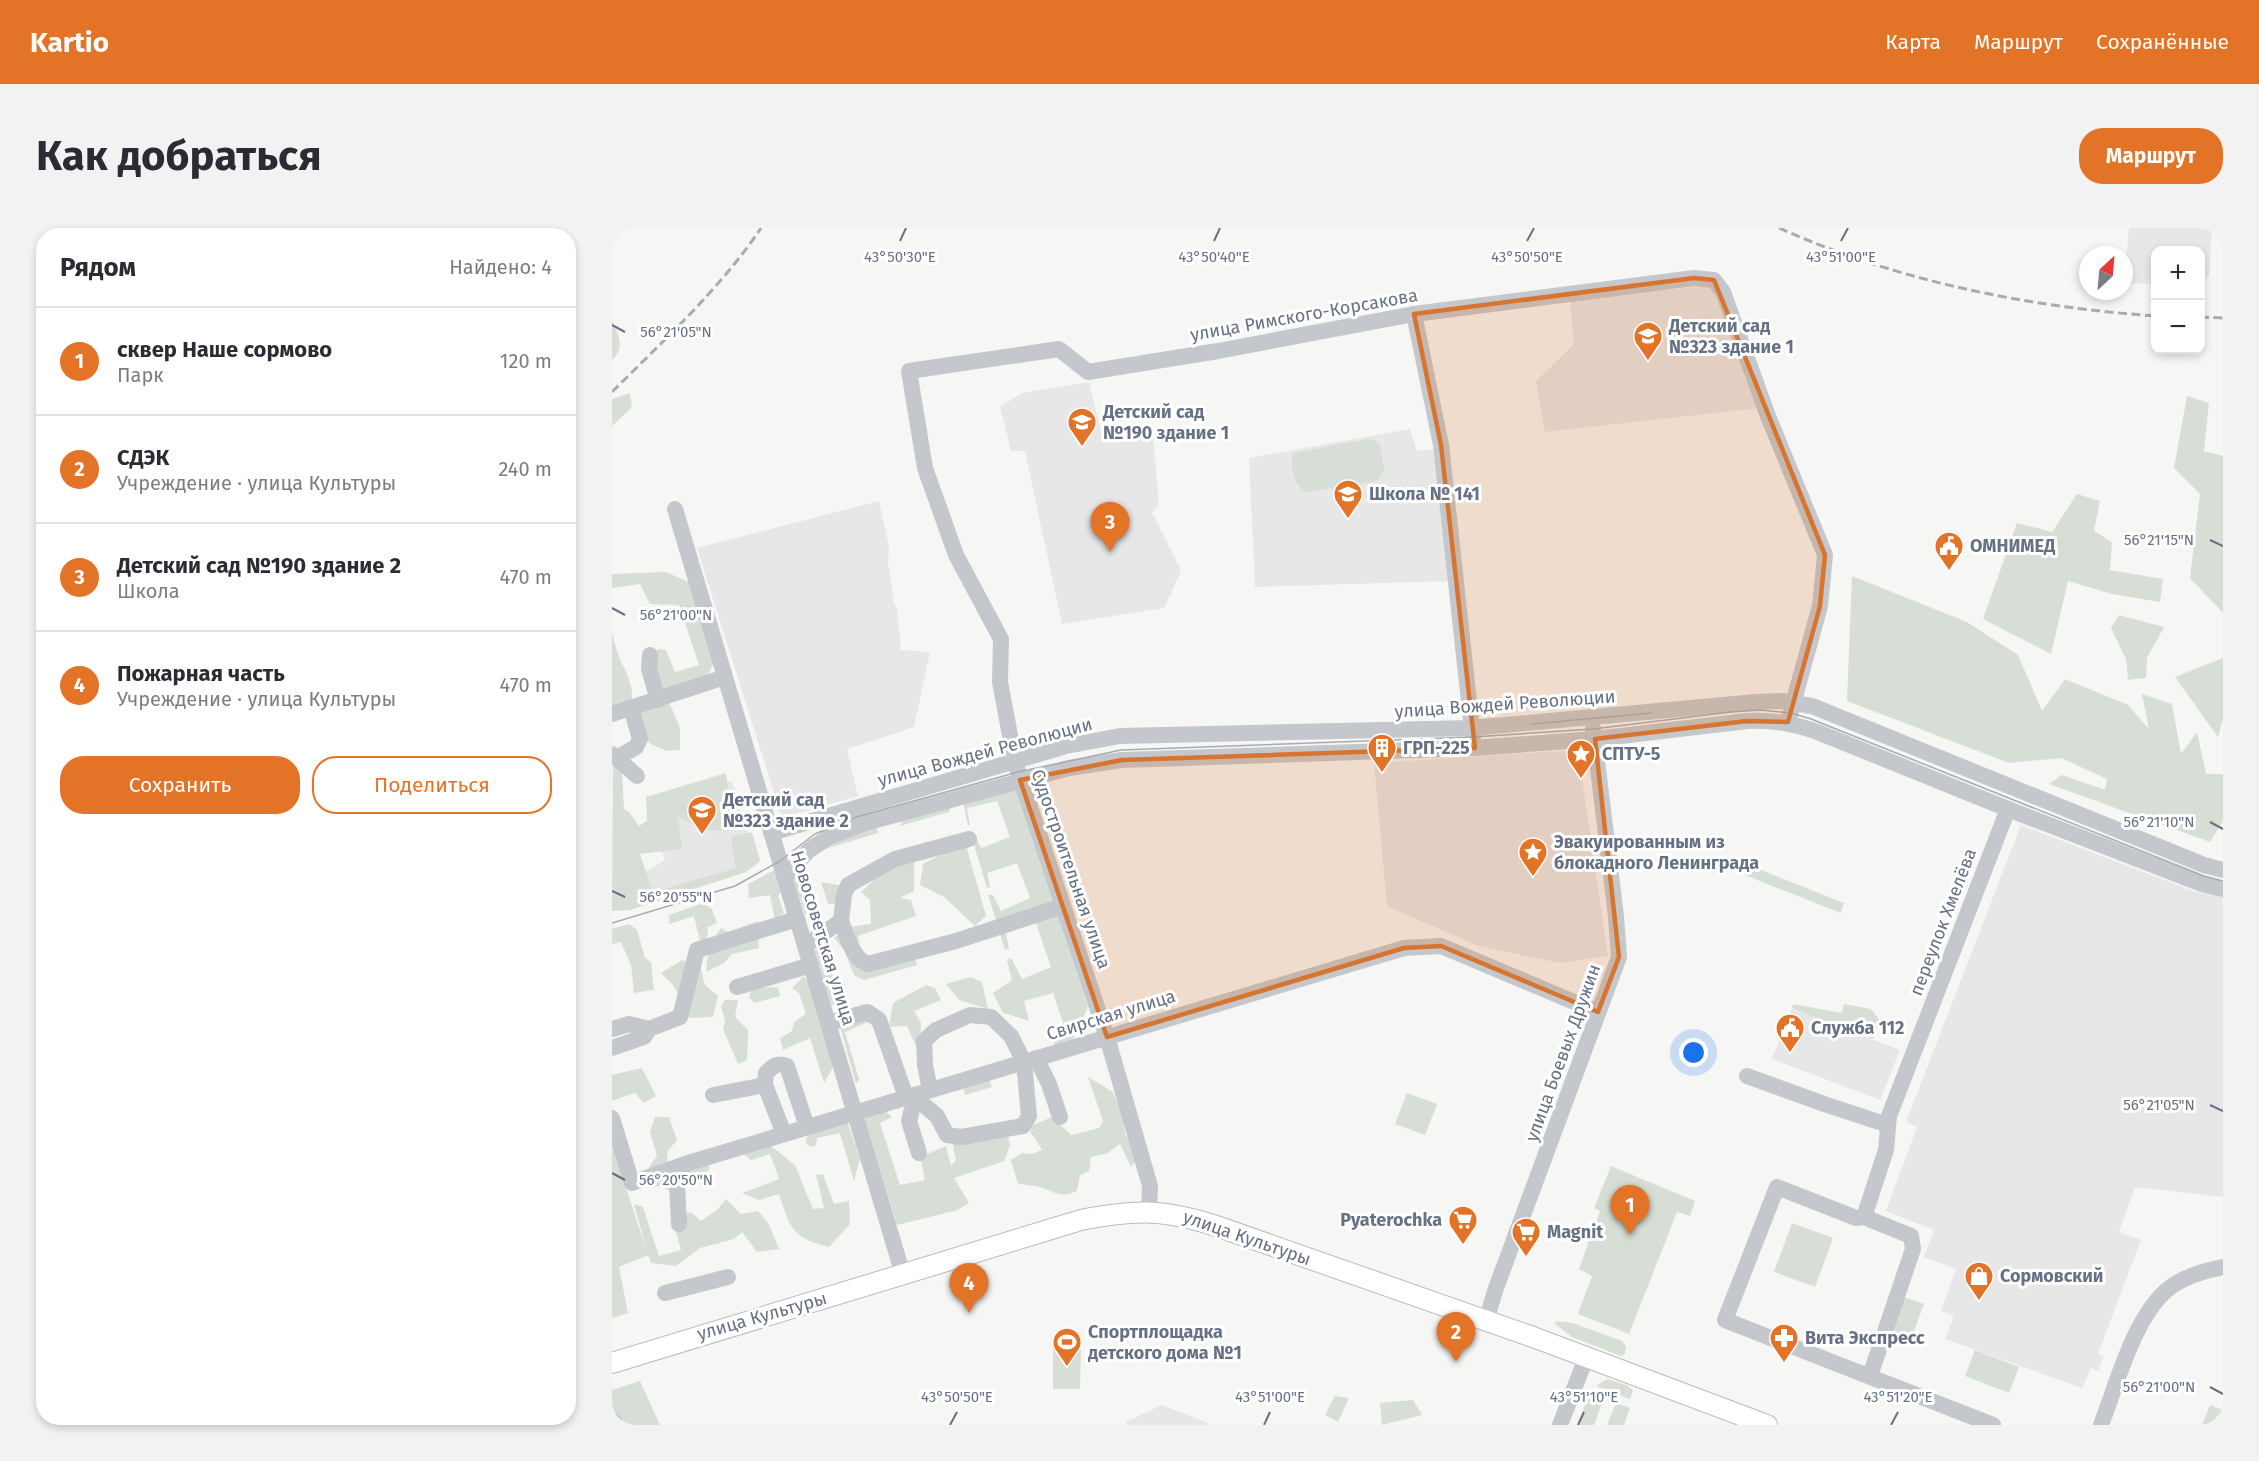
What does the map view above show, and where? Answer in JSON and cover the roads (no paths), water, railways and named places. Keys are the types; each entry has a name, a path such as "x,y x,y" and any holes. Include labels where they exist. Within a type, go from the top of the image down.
{"main road":[{"name":"улица Культуры","path":"612,1363 1081,1220 1112,1214 1149,1211 1173,1214 1212,1224 1486,1321 1767,1425"}],"street":[{"name":"улица Римского-Корсакова","path":"909,371 1059,349 1088,372 1414,315 1694,278 1714,280 1723,292 1768,416 1825,555 1820,606 1795,703"},
{"path":"1414,315 1441,445 1474,748"},
{"name":"Судостроительная улица","path":"909,371 925,468 956,555 1001,639 1000,682 1015,762 1107,1037 1149,1186 1149,1211"},
{"name":"Новосоветская улица","path":"675,509 903,1275"},
{"path":"650,655 649,669 658,700"},
{"path":"612,714 725,677"},
{"path":"1788,722 1795,703"},
{"name":"улица Вождей Революции","path":"771,833 1066,746 1120,735 1472,728 1730,704 1795,703 1812,706 2204,865 2223,870"},
{"path":"631,708 640,739 636,747 614,756 637,776"},
{"name":"улица Боевых Дружин","path":"1486,1321 1496,1288 1619,957 1592,718"},
{"name":"улица Вождей Революции","path":"784,877 809,850 838,834 865,823 1069,768 1122,760 1474,748 1595,739 1747,721 1788,722 1815,731 2008,809 2202,884 2223,889"},
{"name":"переулок Хмелёва","path":"1864,1217 1886,1150 1889,1121 2008,809"},
{"path":"969,839 895,859 848,885 844,895 841,921 855,954 861,962 868,964 956,941 1063,906"},
{"path":"612,1029 629,1024 649,1029 680,1017 697,950 797,919"},
{"path":"805,946 841,921"},
{"name":"Свирская улица","path":"612,1118 632,1183 685,1164 855,1113 910,1099 930,1090 1404,948 1441,946 1598,1012"},
{"path":"737,987 811,965"},
{"path":"829,1023 867,1012 879,1020 910,1099 909,1121 919,1153"},
{"path":"930,1090 925,1065 924,1041 936,1030 970,1015 991,1017 1011,1036 1049,1084 1060,1117"},
{"path":"612,1048 644,1037 649,1029"},
{"path":"910,1099 925,1106 937,1116 947,1135 961,1137 1023,1126 1029,1116 1030,1060"},
{"path":"784,1134 765,1084 766,1073 774,1065 780,1063 787,1066 807,1127"},
{"path":"1747,1076 1827,1105 1889,1121"},
{"path":"713,1095 765,1084"},
{"path":"679,1224 677,1184 685,1164"},
{"path":"1870,1376 1913,1249 1911,1236 1864,1217 1856,1218 1777,1187 1725,1320 1994,1425"},
{"path":"2101,1425 2132,1342 2152,1306 2174,1284 2204,1271 2223,1267"},
{"path":"664,1293 728,1277"},
{"path":"1560,1425 1586,1358"}],"tram line":[{"path":"612,923 735,886 780,861 815,834 856,817 1018,772 1121,750 1473,737 1593,729 1760,710 1791,713 1811,719 2204,876 2223,881"},
{"path":"1532,724 1651,713"}],"railway":[{"path":"612,392 710,293 761,228"},
{"path":"1779,228 1824,247 1916,277 2059,306 2151,316"},
{"path":"2205,317 2223,318"}],"place":[{"name":"Детский сад №323 здание 1","path":"1648,362"},
{"name":"Детский сад №190 здание 1","path":"1082,448"},
{"name":"Школа № 141","path":"1348,520"},
{"name":"Детский сад №190 здание 2","path":"1110,552"},
{"name":"ОМНИМЕД","path":"1949,572"},
{"name":"ГРП-225","path":"1382,774"},
{"name":"СПТУ-5","path":"1581,780"},
{"name":"Детский сад №323 здание 2","path":"702,836"},
{"name":"Эвакуированным из блокадного Ленинграда","path":"1533,878"},
{"name":"Служба 112","path":"1790,1054"},
{"name":"сквер Наше сормово","path":"1630,1235"},
{"name":"Pyaterochka","path":"1463,1246"},
{"name":"Magnit","path":"1526,1258"},
{"name":"Сормовский","path":"1979,1302"},
{"name":"Пожарная часть","path":"969,1313"},
{"name":"СДЭК","path":"1456,1362"},
{"name":"Вита Экспресс","path":"1784,1364"},
{"name":"Спортплощадка детского дома №1","path":"1067,1368"}]}
